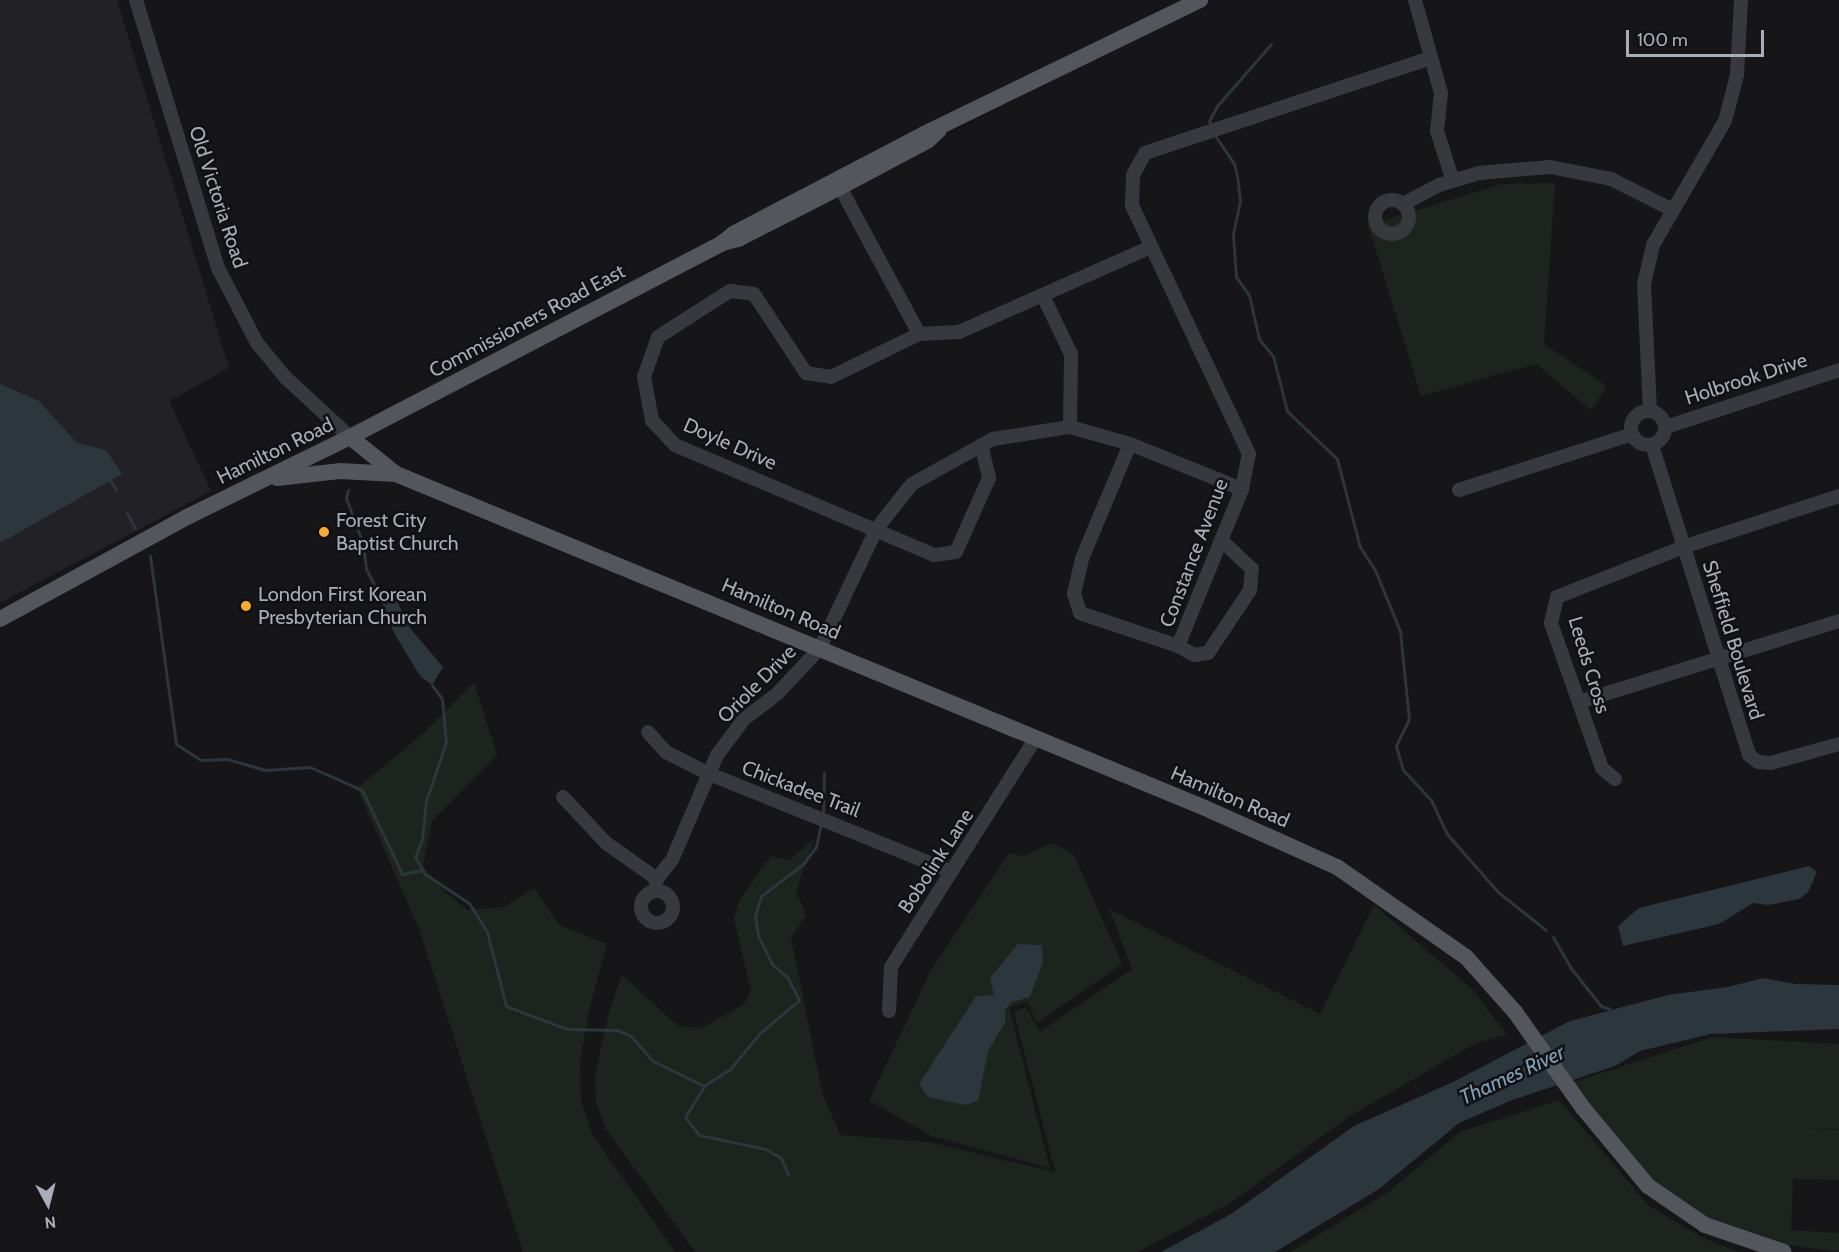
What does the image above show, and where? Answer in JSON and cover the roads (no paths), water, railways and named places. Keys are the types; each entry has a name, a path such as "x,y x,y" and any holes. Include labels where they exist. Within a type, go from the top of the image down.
{"main road":[{"name":"Commissioners Road East","path":"350,437 722,243 735,232 865,164 939,130 1200,0"},
{"name":"Commissioners Road East","path":"722,243 738,239 840,187 927,141 939,130"},
{"name":"Hamilton Road","path":"0,619 350,437 396,474 1036,738 1337,867 1466,957 1526,1027 1582,1108 1648,1186 1705,1225 1784,1252"},
{"path":"266,479 340,471 396,474"}],"street":[{"name":"Old Victoria Road","path":"136,0 218,268 257,343 286,378 350,437"},
{"path":"1415,0 1441,93 1437,131 1453,181"},
{"path":"1650,411 1644,284 1653,245 1725,121 1737,75 1741,0"},
{"name":"Constance Avenue","path":"1130,444 1082,559 1074,594 1080,613 1178,646 1242,489 1249,454 1242,433 1132,205 1133,175 1145,153 1431,58"},
{"path":"1403,204 1453,181 1518,167 1574,170 1623,184 1673,210"},
{"path":"840,187 919,334"},
{"name":"Doyle Drive","path":"981,445 989,478 956,552 934,555 877,528 675,445 652,420 644,377 658,337 730,291 753,294 806,373 831,378 919,334 959,332 1044,298 1151,247"},
{"path":"1044,298 1071,354 1070,427"},
{"name":"Holbrook Drive","path":"1666,427 1839,370"},
{"path":"1650,411 1663,418 1666,427 1664,437 1652,445 1638,442 1632,434 1636,416 1650,411"},
{"name":"Oriole Drive","path":"563,797 606,843 656,885 676,852 707,773 744,719 777,694 820,648 877,528 912,484 993,439 1070,427 1130,444 1242,489"},
{"path":"1459,490 1632,434"},
{"name":"Sheffield Boulevard","path":"1652,445 1683,547 1721,658 1749,755 1758,762 1771,763 1839,744"},
{"path":"1683,547 1839,496"},
{"path":"1178,646 1194,655 1208,653 1250,590 1252,569 1221,540"},
{"name":"Leeds Cross","path":"1616,779 1602,768 1551,623 1557,597 1663,557 1683,547"},
{"path":"1579,702 1839,621"},
{"name":"Chickadee Trail","path":"648,732 666,752 707,773 949,871"},
{"name":"Bobolink Lane","path":"889,1011 891,967 949,871 1004,793 1036,738"}],"water":[{"path":"0,384 39,401 77,443 106,450 122,474 0,543"},
{"path":"387,601 397,601 410,628 443,667 432,685 420,676 396,636 387,619"},
{"path":"1809,866 1817,872 1808,892 1799,899 1768,905 1753,903 1719,924 1623,946 1618,926 1639,908"},
{"path":"1018,944 1042,945 1043,962 1030,997 1012,1002 1005,1010 1005,1023 988,1051 978,1101 965,1105 928,1097 919,1084 976,996 994,995 990,978"},
{"name":"Thames River","path":"1763,978 1796,984 1839,985 1839,1029 1711,1034 1640,1051 1615,1066 1512,1100 1459,1123 1379,1189 1275,1252 1161,1252 1231,1214 1354,1126 1453,1082 1570,1021 1668,995 1728,987"}],"waterway":[{"path":"1212,128 1209,121 1217,106 1271,44"},
{"path":"1214,134 1234,164 1237,176 1240,201 1233,235 1236,277 1249,295 1259,339 1273,356 1287,411 1337,459 1360,547 1375,570 1400,631 1409,719 1396,746 1403,770 1431,800 1447,834 1498,892 1546,930"},
{"path":"110,480 116,490"},
{"path":"348,490 346,498 363,544 366,569 387,610"},
{"path":"127,513 135,528"},
{"path":"150,556 176,744 201,760 227,759 265,770 310,767 362,790 402,874 423,870"},
{"path":"432,685 442,699 446,742 426,801 422,839 415,857 425,874 469,903 487,932 506,1006 567,1029 617,1030 631,1036 653,1061 704,1086"},
{"path":"823,817 824,773"},
{"path":"788,1174 781,1158 766,1149 699,1135 685,1117 704,1086 730,1069 760,1033 799,1000 788,978 772,964 758,935 755,916 761,896 803,864 816,847 821,823"},
{"path":"1553,937 1570,967 1601,1006 1610,1009"}],"place":[{"name":"Forest City Baptist Church","path":"324,532"},
{"name":"London First Korean Presbyterian Church","path":"246,606"}]}
